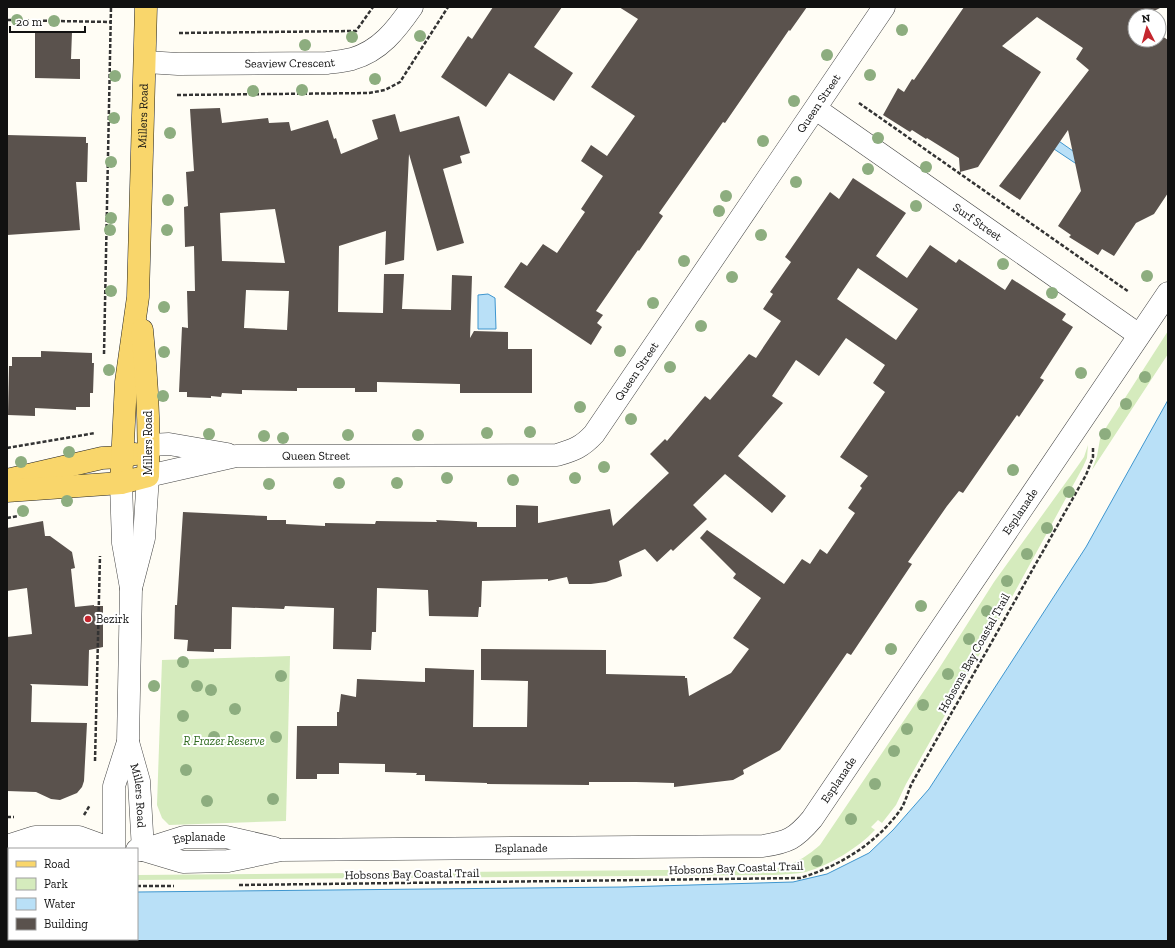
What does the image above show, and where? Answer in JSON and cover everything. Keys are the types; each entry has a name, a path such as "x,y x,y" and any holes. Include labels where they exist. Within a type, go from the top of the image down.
{"main road":[{"name":"Millers Road","path":"121,483 112,458 126,382 138,297 146,62 146,7"},
{"name":"Millers Road","path":"138,297 148,384 150,445 148,476"},
{"name":"Queen Street","path":"7,480 135,454 150,445"},
{"name":"Queen Street","path":"7,491 121,483 148,476"}],"street":[{"name":"Seaview Crescent","path":"146,62 178,64 327,63 352,59 368,53 384,42 398,27 412,7"},
{"name":"Queen Street","path":"150,445 169,444 236,456 557,455 576,450 594,434 884,7"},
{"name":"Surf Street","path":"816,109 1139,335"},
{"name":"Esplanade","path":"140,850 184,837 226,837 281,850 763,846 791,839 803,830 812,819 1168,293"},
{"name":"Queen Street","path":"148,476 236,456"},
{"name":"Millers Road","path":"132,588 144,538 148,476"},
{"name":"Millers Road","path":"113,848 114,786 128,742 132,588 124,543 121,483"},
{"name":"Millers Road","path":"128,742 139,781 140,850"},
{"path":"7,846 35,837 79,837 110,848"}],"path":[{"path":"104,357 111,7"},
{"path":"179,33 356,31 373,7"},
{"path":"7,20 110,22"},
{"path":"859,103 1129,292"},
{"path":"7,448 102,432 112,458"},
{"name":"Hobsons Bay Coastal Trail","path":"236,885 800,878 818,873 870,843 889,824 902,807 912,783 1086,475 1093,457 1093,442"},
{"path":"95,762 100,549"},
{"path":"83,816 91,803"},
{"path":"138,886 174,886"}],"green space":[{"path":"1168,331 1168,354 1092,470 1097,456 1100,439 1107,426"},
{"path":"1088,445 1087,458 1083,467 1012,597 906,784 896,805 882,823 878,820 871,827 875,830 868,837 843,855 825,865 806,872 775,875 138,880 138,875 775,869 794,862 809,854 820,845 938,670 994,582 1084,457"},
{"name":"R Frazer Reserve","path":"290,656 286,821 169,825 162,818 157,805 162,660"}],"water":[{"path":"1053,137 1083,158 1078,165 1048,145"},
{"path":"488,294 495,298 496,329 478,329 478,295"},
{"path":"1168,400 1168,941 7,941 7,898 8,940 138,940 138,892 623,887 793,882 827,874 869,853 893,830 929,789 1086,547"}],"building":[{"path":"493,7 562,7 534,47 573,73 554,101 509,73 486,107 441,77 468,36 472,39"},
{"path":"619,7 807,7 659,213 663,216 596,311 603,315 597,323 602,327 591,345 504,287 521,262 527,266 543,244 557,253 585,212 581,209 603,176 581,161 591,145 607,156 635,116 591,87 638,19"},
{"path":"964,7 1162,7 1127,8 1127,48 1167,48 1167,39 1168,40 1168,193 1154,214 1136,223 1114,256 1102,249 1098,255 1069,237 1071,235 1058,226 1081,191 1068,130 1020,200 999,186 1089,70 1076,59 1083,48 1037,17 1002,46 1041,72 978,167 960,172 959,158 927,138 926,139 912,130 910,132 883,115 898,88 904,92 912,79 914,80"},
{"path":"35,31 72,32 71,59 80,59 80,79 35,78"},
{"path":"220,108 222,123 268,118 269,123 289,122 291,131 328,120 341,154 378,139 372,120 395,114 400,132 459,116 470,153 460,156 462,163 443,169 464,243 437,251 409,154 404,260 385,265 386,231 339,246 338,312 383,313 384,274 404,274 402,309 451,310 452,275 472,276 470,338 474,331 508,332 508,349 532,349 532,393 460,393 460,384 377,382 377,392 355,392 355,388 297,388 297,391 242,390 242,394 222,393 221,397 211,396 211,398 187,397 187,392 179,392 182,327 188,328 187,291 195,291 194,246 185,247 184,207 188,206 186,172 194,171 190,109","holes":["275,209 285,263 222,261 220,213","246,290 289,291 287,330 244,328"]},
{"path":"7,135 86,137 86,143 88,143 87,182 76,182 80,230 7,235"},
{"path":"853,178 906,213 876,256 907,278 930,245 956,263 959,259 1005,290 1012,279 1066,314 1062,320 1073,327 1040,378 1044,380 1019,417 1017,415 963,493 959,491 947,506 908,562 912,564 851,655 847,653 780,750 743,770 744,774 733,780 674,787 674,783 636,782 589,782 589,785 487,784 425,781 425,775 416,775 417,773 385,772 385,764 339,763 339,774 317,774 317,779 296,779 297,726 337,726 337,712 339,712 341,694 356,697 357,679 425,682 425,668 474,670 473,727 527,727 528,681 481,680 481,649 606,650 606,674 685,676 685,678 687,678 689,696 731,673 749,649 733,638 761,598 733,578 736,574 700,538 707,530 784,584 802,559 810,564 820,549 827,554 855,513 848,508 862,488 860,486 868,476 840,457 885,392 873,383 885,365 846,338 819,376 796,360 772,396 783,403 738,456 786,496 772,513 725,474 693,505 707,519 673,551 671,549 657,562 645,549 619,561 622,576 606,582 591,584 569,584 567,577 548,581 548,579 482,581 481,607 479,607 478,617 429,616 428,590 377,588 376,632 372,632 371,650 333,649 334,608 285,606 284,609 232,607 231,649 214,649 214,652 187,651 188,640 174,639 175,605 177,605 183,512 267,516 267,520 286,520 286,524 325,526 325,523 375,524 376,521 437,522 436,520 477,522 477,527 516,527 516,505 538,506 538,523 610,509 613,526 669,473 650,454 665,439 667,441 705,396 710,400 749,354 756,358 781,321 763,309 773,294 770,292 791,262 785,257 830,192 839,199","holes":["858,268 918,309 896,340 837,299"]},
{"path":"41,351 92,353 92,363 94,363 93,393 90,393 90,407 76,407 76,410 35,408 35,416 8,415 9,366 12,366 12,357 41,357"},
{"path":"43,521 45,536 50,536 72,552 75,568 71,569 75,607 94,605 103,606 103,647 89,650 88,686 30,684 32,686 31,722 87,723 84,781 82,787 77,793 60,800 51,799 36,792 7,791 7,637 32,634 27,588 7,591 7,528"}],"place":[{"name":"Bezirk","path":"88,619"}]}
